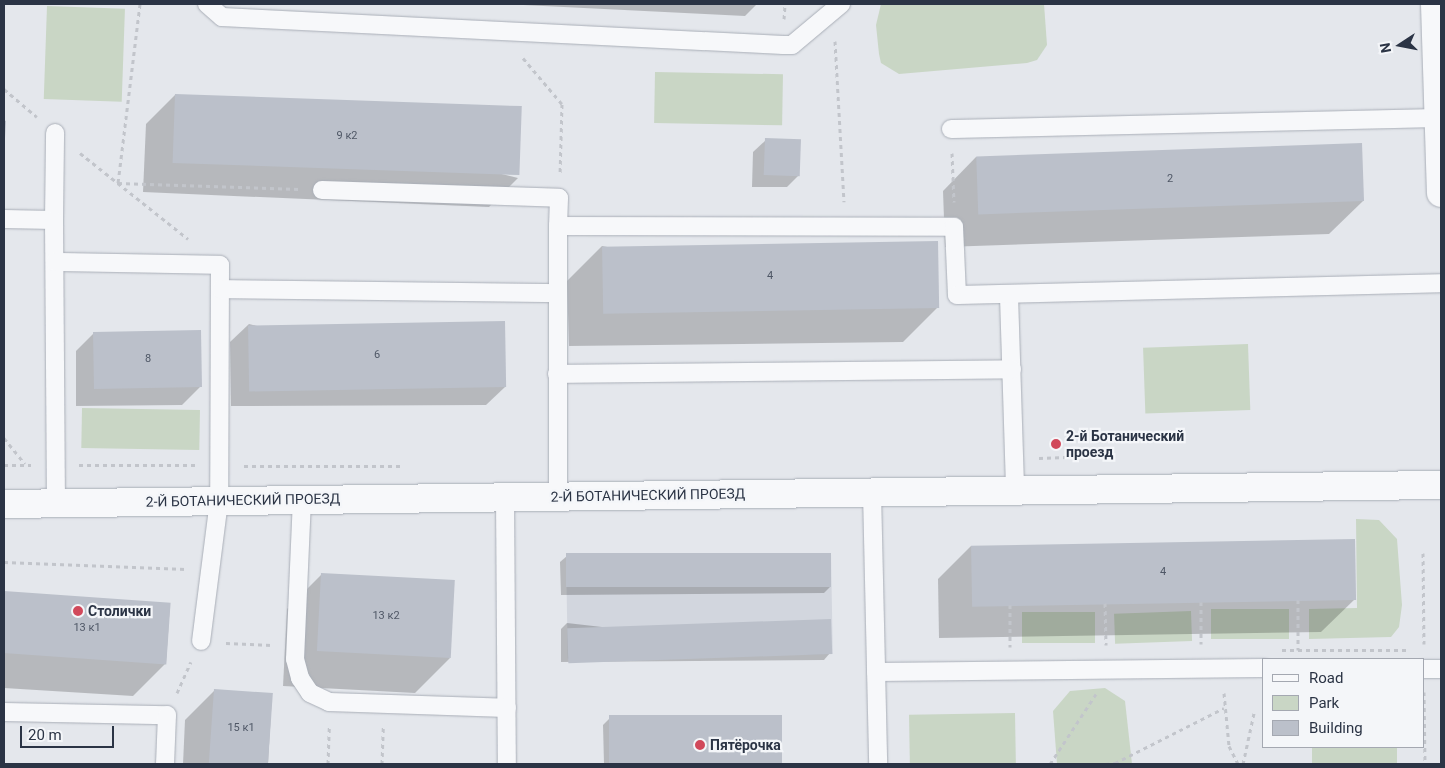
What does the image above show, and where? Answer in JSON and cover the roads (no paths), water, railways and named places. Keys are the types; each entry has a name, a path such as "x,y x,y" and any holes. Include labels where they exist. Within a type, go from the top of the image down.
{"street":[{"path":"1435,4 1441,193"},
{"name":"2-Й БОТАНИЧЕСКИЙ ПРОЕЗД","path":"4,504 1441,485"}],"lane":[{"path":"207,4 222,17 502,33 792,45 838,7"},
{"path":"951,129 1440,118"},
{"path":"55,133 56,503"},
{"path":"322,190 559,198 556,293 558,496"},
{"path":"4,218 54,220"},
{"path":"558,226 954,227 958,295 1009,296 1441,283"},
{"path":"55,262 220,265 219,501 200,641"},
{"path":"221,290 556,293"},
{"path":"1009,296 1015,490"},
{"path":"557,374 1012,369"},
{"path":"872,492 878,764"},
{"path":"505,497 507,764"},
{"path":"302,500 296,646 300,678 310,693 329,702 507,708"},
{"path":"876,672 1225,670 1262,668"},
{"path":"1425,669 1441,669"},
{"path":"4,712 167,715 165,764"}],"place":[{"name":"2-й Ботанический проезд","path":"1056,444"},
{"name":"Столички","path":"78,611"},
{"name":"Пятёрочка","path":"700,745"}]}
